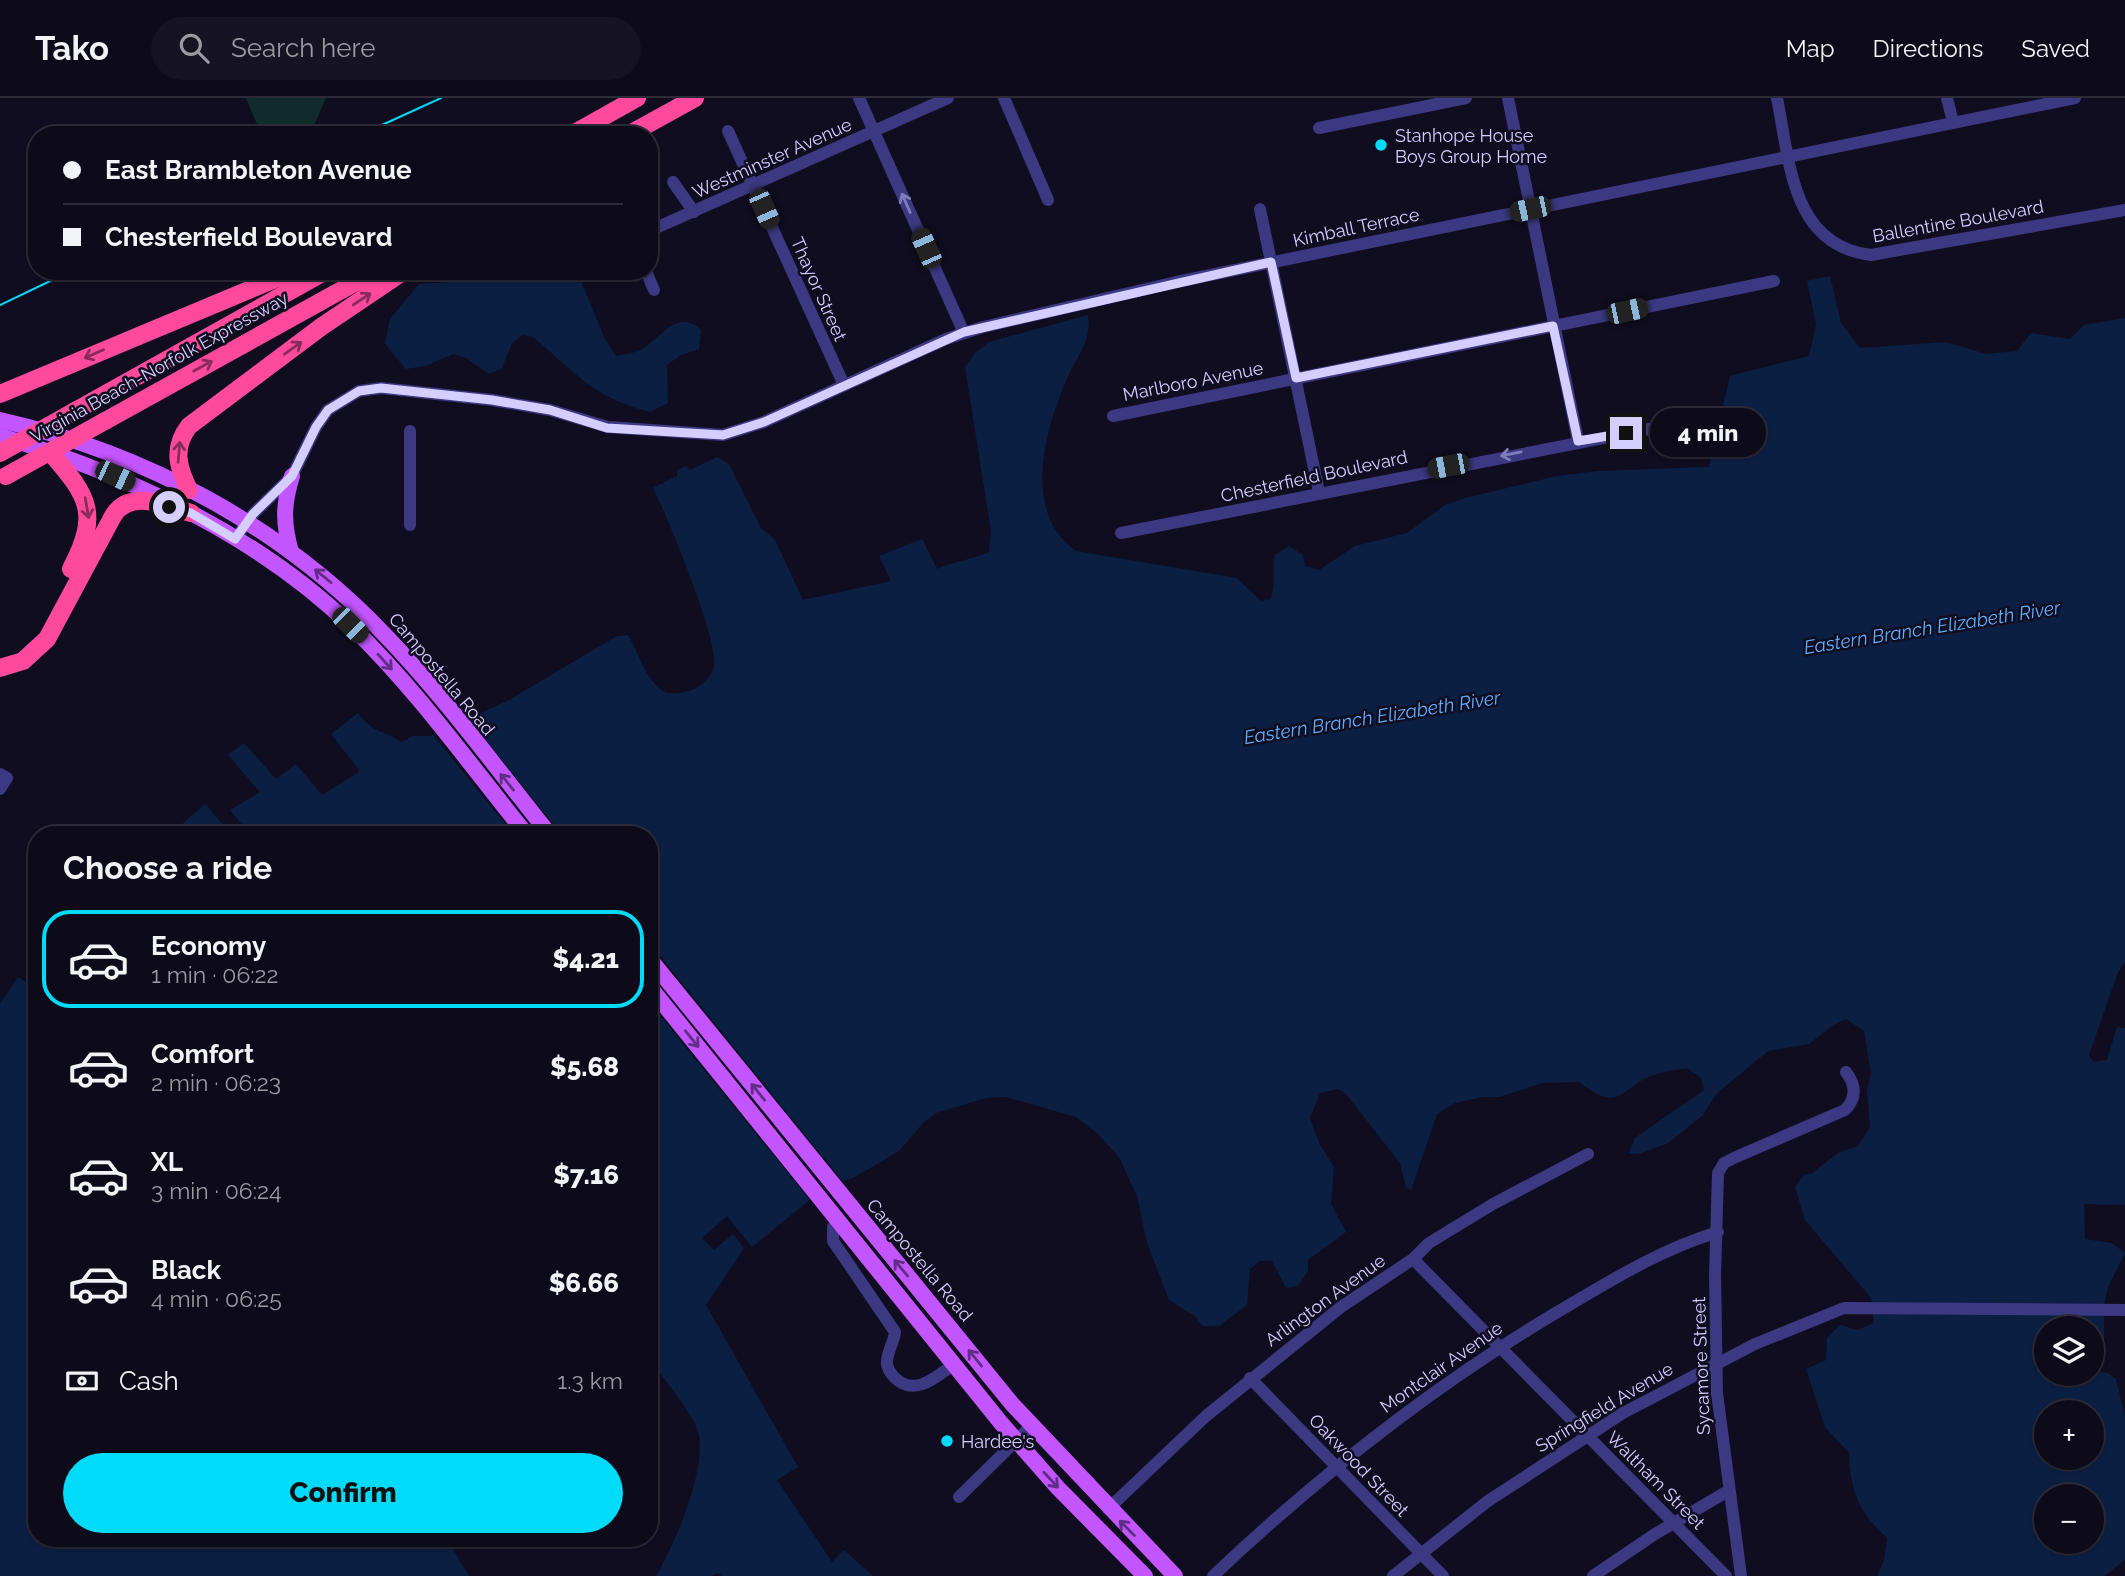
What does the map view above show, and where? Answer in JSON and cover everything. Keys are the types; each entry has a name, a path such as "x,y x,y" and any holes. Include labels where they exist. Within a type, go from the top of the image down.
{"highway":[{"path":"587,126 637,98"},
{"path":"644,126 695,98"},
{"path":"0,394 272,280"},
{"name":"Virginia Beach-Norfolk Expressway","path":"0,453 310,280"},
{"name":"Virginia Beach-Norfolk Expressway","path":"2,479 360,280"},
{"path":"189,491 180,471 177,454 189,426 331,320 391,280"},
{"path":"0,656 22,648 36,634 87,535 89,516 85,498 50,453"},
{"path":"0,668 23,661 47,639 121,505 146,501 191,513"}],"main road":[{"name":"Campostella Road","path":"0,420 90,444 133,461 246,522 291,552 338,589 405,656 543,826"},
{"name":"Campostella Road","path":"0,436 115,476 191,513 235,539 317,597 371,646 520,826"},
{"path":"291,552 283,519 292,476"},
{"name":"Campostella Road","path":"658,969 1031,1426 1175,1576"},
{"name":"Campostella Road","path":"658,997 1016,1441 1145,1576"}],"street":[{"path":"859,98 964,332"},
{"name":"Westminster Avenue","path":"658,227 948,98"},
{"path":"1004,98 1048,200"},
{"path":"1319,128 1466,98"},
{"path":"1508,98 1578,441"},
{"name":"Ballentine Boulevard","path":"1777,98 1801,204 1811,224 1831,244 1852,253 1871,255 2125,209"},
{"path":"1947,98 1953,122"},
{"name":"Kimball Terrace","path":"235,539 246,522 292,476 316,427 328,410 359,391 381,388 525,404 607,428 707,436 744,430 964,332 1271,262 2075,98"},
{"name":"Thayor Street","path":"728,131 844,385"},
{"path":"673,182 694,212"},
{"path":"1260,209 1319,492"},
{"path":"650,280 654,290"},
{"name":"Marlboro Avenue","path":"1113,415 1774,281"},
{"name":"Chesterfield Boulevard","path":"1121,533 1680,423"},
{"path":"410,430 410,525"},
{"name":"Sycamore Street","path":"1741,1576 1728,1491 1716,1363 1718,1173 1724,1163 1850,1105 1854,1087 1846,1072"},
{"name":"Arlington Avenue","path":"1108,1509 1250,1378 1341,1307 1413,1259 1429,1243 1493,1204 1588,1154"},
{"path":"833,1227 833,1241 895,1332 887,1362 892,1375 905,1385 915,1387 933,1380 953,1365"},
{"name":"Montclair Avenue","path":"1213,1576 1336,1466 1413,1405 1499,1347 1653,1257 1718,1232"},
{"name":"Waltham Street","path":"1413,1259 1726,1576"},
{"name":"Springfield Avenue","path":"1393,1576 1488,1501 1587,1435 1716,1363 1786,1330 1855,1306 2119,1310"},
{"name":"Oakwood Street","path":"1250,1378 1443,1576"},
{"path":"959,1497 1031,1426"},
{"path":"1593,1576 1672,1523 1728,1491"}],"green space":[{"path":"246,98 326,98 312,126 259,126"}],"water":[{"name":"Eastern Branch Elizabeth River","path":"1830,276 1841,323 1860,348 1946,342 1986,354 2017,351 2031,333 2070,339 2084,325 2125,318 2125,963 2118,972 2089,1055 2094,1062 2107,1060 2117,1027 2125,1028 2125,1205 2084,1204 2085,1239 2112,1243 2125,1253 2108,1287 2104,1316 2034,1316 2034,1386 2104,1386 2104,1373 2116,1379 2125,1417 2125,1560 2104,1576 1877,1576 1884,1560 1887,1538 1869,1519 1858,1500 1851,1478 1849,1453 1825,1427 1806,1369 1826,1360 1827,1338 1840,1325 1857,1330 1874,1323 1871,1298 1805,1220 1795,1187 1804,1175 1812,1173 1838,1153 1858,1146 1870,1127 1867,1089 1871,1074 1864,1031 1846,1019 1833,1025 1809,1044 1768,1051 1716,1094 1703,1115 1668,1143 1639,1154 1629,1153 1635,1138 1704,1090 1701,1078 1687,1068 1654,1075 1613,1098 1593,1092 1579,1082 1542,1083 1500,1097 1483,1097 1455,1103 1437,1114 1411,1190 1406,1187 1400,1163 1346,1094 1339,1089 1320,1093 1310,1118 1319,1143 1334,1167 1331,1204 1346,1232 1308,1260 1308,1271 1298,1286 1286,1288 1272,1261 1260,1261 1250,1269 1247,1305 1219,1326 1202,1326 1196,1317 1169,1300 1147,1243 1137,1196 1119,1157 1098,1134 1076,1117 1006,1097 986,1098 936,1113 923,1123 899,1151 853,1178 827,1186 752,1247 727,1216 702,1238 714,1250 733,1234 744,1248 706,1305 798,1467 777,1480 832,1562 844,1550 873,1576 722,1576 718,1573 711,1576 656,1576 689,1503 699,1460 700,1441 691,1417 658,1370 658,826 243,826 230,810 260,792 228,755 244,743 276,779 296,764 322,795 360,771 331,734 358,713 373,728 401,742 413,736 430,736 509,700 617,636 628,635 648,674 666,693 695,689 711,674 714,654 701,607 653,488 677,476 677,470 686,466 690,470 717,457 729,464 761,528 775,540 803,600 891,581 879,556 922,539 937,569 989,552 991,531 965,367 975,353 989,342 1088,315 1088,333 1058,401 1045,447 1043,494 1049,516 1059,535 1076,551 1237,578 1261,601 1270,599 1272,594 1275,555 1289,546 1303,555 1305,566 1319,570 1355,546 1407,533 1445,505 1465,498 1557,476 1598,471 1709,467 1730,376 1809,356 1816,325 1807,281"},
{"path":"580,280 605,339 616,356 641,350 671,326 685,322 701,330 699,349 681,355 667,365 668,403 650,412 599,391 533,337 523,335 512,343 502,368 489,374 466,358 453,354 425,366 406,369 385,344 390,319 419,284"},
{"path":"205,804 224,826 180,826"},
{"path":"18,977 28,983 28,1547 451,1547 469,1576 0,1576 0,1004"}],"pier":[{"path":"465,714 555,826 507,826 430,731"},
{"path":"658,953 845,1184 829,1189 813,1204 658,1013"}],"tram line":[{"path":"380,126 441,98"},
{"path":"0,305 52,280"}],"place":[{"name":"Stanhope House Boys Group Home","path":"1381,145"},
{"name":"Hardee's","path":"947,1441"}],"route":[{"path":"169,507 191,513 235,539 253,514 292,476 316,427 328,410 359,391 381,388 492,400 550,410 607,428 723,435 764,422 964,332 1271,262 1296,378 1553,326 1578,441 1626,433"}]}
